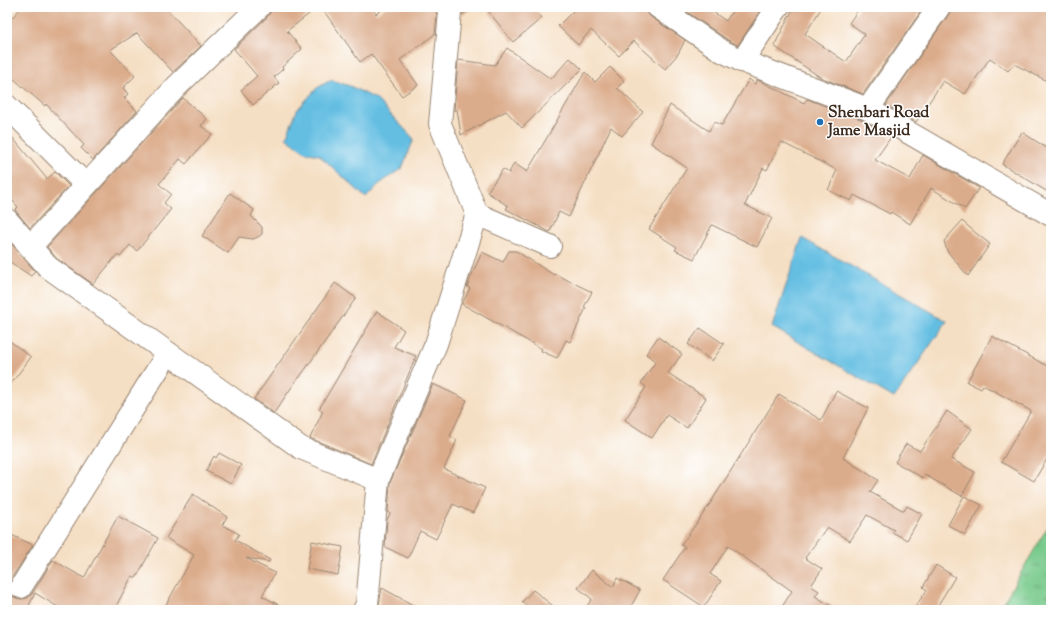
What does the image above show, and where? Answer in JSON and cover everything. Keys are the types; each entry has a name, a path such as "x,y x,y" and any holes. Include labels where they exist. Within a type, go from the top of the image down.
{"street":[{"path":"30,247 176,87 259,7"},
{"path":"364,610 367,605 378,480 436,344 477,214 440,124 450,12 447,7"},
{"path":"658,7 722,51 742,61 868,109 1051,215"},
{"path":"742,61 778,7"},
{"path":"868,109 939,7"},
{"path":"7,106 86,185"},
{"path":"477,214 550,246"},
{"path":"7,220 48,267 301,448 378,480"},
{"path":"21,587 168,353"}],"green space":[{"path":"1047,528 1051,530 1051,610 999,610"}],"water":[{"path":"331,80 350,86 376,99 414,139 402,168 378,185 366,198 319,155 305,152 286,138 297,110 317,88"},
{"path":"802,238 947,321 894,398 772,327"}],"building":[{"path":"22,7 165,7 201,46 173,72 137,33 110,50 135,76 123,88 128,94 124,98 137,111 93,160 81,148 84,145 46,104 45,106 7,73 7,23"},
{"path":"271,7 318,7 287,31 302,49 282,67 283,69 274,77 279,83 253,105 241,90 257,76 234,49 268,16 271,11"},
{"path":"321,7 371,7 376,14 386,7 435,7 437,15 435,34 400,60 418,85 402,96 371,54 360,62"},
{"path":"461,7 474,7 462,15"},
{"path":"485,7 533,7 542,18 513,42"},
{"path":"577,7 646,7 647,13 651,17 685,40 678,54 665,69 634,41 619,56 591,30 578,45 558,26"},
{"path":"680,7 706,7 726,21 735,7 763,7 738,45 728,40"},
{"path":"794,7 822,7 805,34 846,62 865,34 849,23 860,7 924,7 863,94 820,77 774,46"},
{"path":"951,7 1051,7 1051,83 1014,64 1008,71 990,58 965,94 943,81 916,122 886,105 949,14"},
{"path":"507,48 551,79 570,58 582,69 522,128 506,111 461,135 457,109 454,111 458,60 495,65"},
{"path":"610,67 624,81 617,88 643,112 622,136 611,127 569,217 559,212 550,232 506,209 508,206 487,192 503,169 509,173 514,163 527,172 585,72 595,82"},
{"path":"749,79 755,84 757,80 764,83 804,103 807,99 863,120 891,137 875,160 910,179 923,155 979,188 965,209 931,188 910,224 891,212 890,214 854,195 851,201 828,190 837,170 781,142 767,170 763,168 745,205 772,218 757,247 712,225 694,259 675,250 677,247 649,229 687,168 651,143 670,105 709,131 714,122 722,125"},
{"path":"183,98 207,119 201,126 212,134 186,164 180,159 159,184 171,194 164,203 171,209 137,251 130,245 120,257 117,255 93,284 56,258 47,247"},
{"path":"7,131 47,179 55,172 69,186 30,228 15,210 18,207 7,194"},
{"path":"1022,132 1051,151 1051,194 1002,164"},
{"path":"230,193 254,210 251,216 262,227 262,234 253,239 239,237 228,253 202,236"},
{"path":"962,221 990,244 968,276 947,251 944,241"},
{"path":"7,239 35,271 31,276 7,260"},
{"path":"509,251 516,251 554,275 555,274 592,292 584,307 586,308 570,342 566,340 557,358 541,351 542,349 462,304 470,288 467,287 482,252 503,262"},
{"path":"335,283 356,298 274,413 254,399"},
{"path":"377,311 404,330 394,347 416,356 371,464 310,438 323,411 319,409"},
{"path":"700,328 724,344 712,361 688,344"},
{"path":"992,336 1051,368 1051,452 1034,481 1001,462 1031,411 983,385 981,389 967,382"},
{"path":"658,337 682,354 668,373 706,398 687,428 667,415 652,438 625,420 646,387 641,383 656,361 646,354"},
{"path":"7,339 31,357 7,389"},
{"path":"433,384 467,400 450,436 457,440 444,469 485,488 473,513 453,504 436,539 420,531 408,558 385,547 387,520 390,513 388,512 390,483"},
{"path":"836,391 868,408 843,458 878,480 870,492 904,511 907,506 922,514 907,540 892,532 894,530 867,515 850,541 827,527 805,558 822,569 811,586 819,591 815,596 838,610 780,610 792,591 728,546 710,574 721,581 704,607 663,580 685,547 681,545 708,507 779,394 821,420"},
{"path":"947,411 972,429 951,459 975,472 962,496 925,475 923,478 895,462 906,444 920,451"},
{"path":"219,453 241,465 231,484 206,471 214,456 216,458"},
{"path":"193,494 227,517 222,525 239,534 235,540 270,560 269,562 246,558 275,573 262,596 289,610 163,610 194,555 166,538"},
{"path":"964,496 982,505 965,535 948,525"},
{"path":"118,516 158,538 136,578 132,576 114,610 63,610 35,593 27,610 7,610 7,533 33,545 10,580 10,592 14,597 21,599 27,598 32,594 53,560 84,578"},
{"path":"312,541 343,547 338,575 307,569"},
{"path":"936,565 955,577 935,610 913,610 927,590 923,587"},
{"path":"592,570 613,587 617,578 640,590 629,610 584,610 592,599 578,588"},
{"path":"382,588 422,610 378,610"},
{"path":"533,590 558,610 532,610 522,602"}],"place":[{"name":"Shenbari Road Jame Masjid","path":"820,122"}]}
